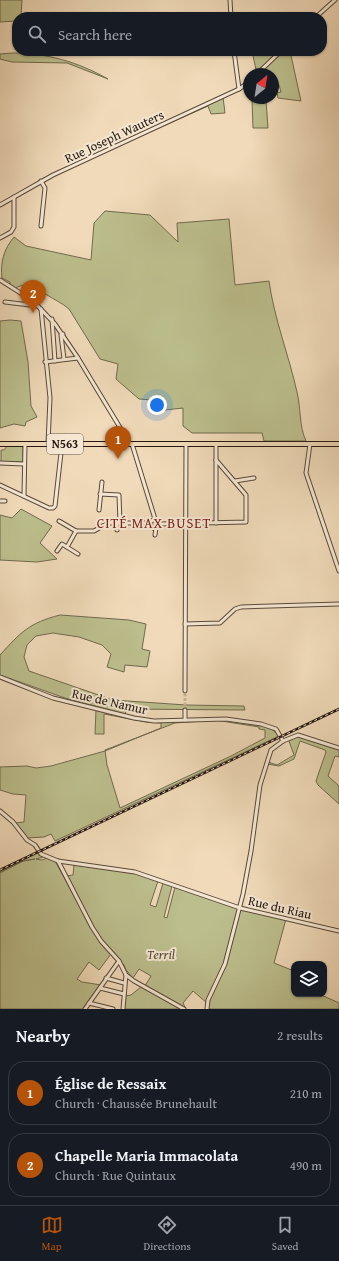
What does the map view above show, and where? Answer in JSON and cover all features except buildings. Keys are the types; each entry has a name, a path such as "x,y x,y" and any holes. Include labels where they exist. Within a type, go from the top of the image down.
{"main road":[{"name":"N563","path":"0,444 339,444"}],"street":[{"path":"230,0 231,12"},
{"path":"322,12 335,0"},
{"path":"235,56 239,90"},
{"path":"263,68 276,56"},
{"name":"Rue Joseph Wauters","path":"0,205 41,181 239,90 243,87"},
{"path":"41,181 45,188 41,226"},
{"path":"0,238 14,229 14,197"},
{"path":"0,280 42,309 52,319 63,334 131,444 154,519 158,520 160,524"},
{"path":"5,302 38,306"},
{"path":"42,309 45,362 50,398 48,444"},
{"path":"52,319 55,360"},
{"path":"63,334 61,335 64,359"},
{"path":"45,362 78,358"},
{"path":"24,444 24,496"},
{"path":"0,485 51,509 55,506 62,444"},
{"path":"185,691 186,444"},
{"path":"309,444 306,473 339,571"},
{"path":"216,445 216,523"},
{"path":"155,535 156,528 160,524 244,523 247,521 246,495 236,481 216,460"},
{"path":"0,463 24,464"},
{"path":"236,481 254,478"},
{"path":"99,510 102,482"},
{"path":"100,494 120,495 117,530"},
{"path":"0,501 6,501"},
{"path":"150,524 154,519"},
{"path":"59,521 76,531 96,531 106,524 118,523 150,524 156,528"},
{"path":"67,547 76,531"},
{"path":"58,551 62,544 78,554"},
{"path":"185,624 220,623 235,609 241,607 339,604"},
{"name":"Rue de Namur","path":"0,677 53,698 150,721 213,718 261,724 276,729 283,741"},
{"path":"185,710 185,720"},
{"path":"207,1009 208,1000 225,964 240,908 252,851 262,778 271,750 283,741 300,735 339,748"},
{"name":"Rue du Riau","path":"0,811 13,822 27,840 39,851 58,861 135,872 240,908 339,931"},
{"path":"58,861 92,927 101,941 119,961 126,975 184,1009"},
{"path":"85,1009 119,961"},
{"path":"123,1009 124,983 126,975"},
{"path":"106,978 124,983"},
{"path":"100,988 124,994"},
{"path":"90,1003 113,1009"}],"green space":[{"path":"0,0 22,0 21,12 12,12 12,21 0,22"},
{"path":"12,53 12,56 50,57 74,63 108,79 67,63 12,62 0,59 0,54"},
{"path":"253,56 276,56 263,68 256,68"},
{"path":"278,56 291,56 301,101 279,98 279,92 281,92 279,85 279,68 265,68"},
{"path":"223,97 225,113 211,114 208,106 65,170"},
{"path":"252,104 266,104 268,128 253,128"},
{"path":"105,211 150,215 178,242 177,223 229,219 235,285 269,281 274,309 294,378 302,429 306,441 264,441 262,433 192,433 183,426 183,408 165,410 165,401 139,399 116,379 118,364 100,359 69,309 36,287 25,285 15,288 10,285 10,282 2,278 4,256 14,237 26,246 91,260 94,223"},
{"path":"0,321 21,321 28,362 31,406 37,417 26,422 25,426 14,424 0,428"},
{"path":"7,446 23,446 23,462 1,462 1,450 4,450"},
{"path":"21,509 52,526 40,543 57,559 37,562 0,560 0,515 12,518"},
{"path":"60,615 129,620 146,624 142,649 150,651 147,667 125,665 124,672 107,667 111,654 102,645 79,637 53,633 36,636 27,645 24,657 29,671 113,700 186,705 244,706 245,710 127,709 125,714 65,698 0,675 0,655 20,634 40,621"},
{"path":"96,710 150,720 204,721 175,723 145,735 161,728 161,723 146,722 104,714 104,734 95,734"},
{"path":"209,719 246,722 265,726 273,730 279,736 55,841 51,834 44,837 27,838 15,823 24,822 26,795 13,794 0,790 0,767 27,766 36,768 51,766 105,751 107,765 120,808 231,756 265,738 265,730 259,729 259,727"},
{"path":"145,735 105,751 105,750"},
{"path":"298,736 339,749 339,757 335,756 328,776 339,786 339,804 318,785 316,781 326,752 325,750 300,741 294,759 279,766 267,764 268,762 277,765 294,755 289,741"},
{"path":"38,852 43,857 36,859 42,860 47,858 55,861 85,916 111,954 99,970 89,962 77,979 82,982 101,985 84,1009 0,1009 0,873 23,861 0,872"},
{"name":"Terril","path":"74,865 135,873 158,881 150,905 156,907 163,883 172,886 164,917 167,918 175,887 237,907 238,909 225,962 207,1003 193,991 183,1003 186,1009 145,986 151,976 139,969 133,978 126,970 124,965 99,938 66,876 73,875"},
{"path":"243,909 286,919 274,963 291,970 291,997 326,997 339,1003 339,1009 208,1009 210,998 226,964 240,911"},
{"path":"142,986 180,1009 124,1009 124,996 131,995"}],"tunnel":[{"path":"185,691 185,710"}],"railway":[{"path":"0,870 339,709"}],"place":[{"name":"Chapelle Maria Immacolata","path":"33,313"},
{"name":"Église de Ressaix","path":"118,459"}],"district":[{"name":"CITÉ MAX BUSET","path":"154,523"}]}
